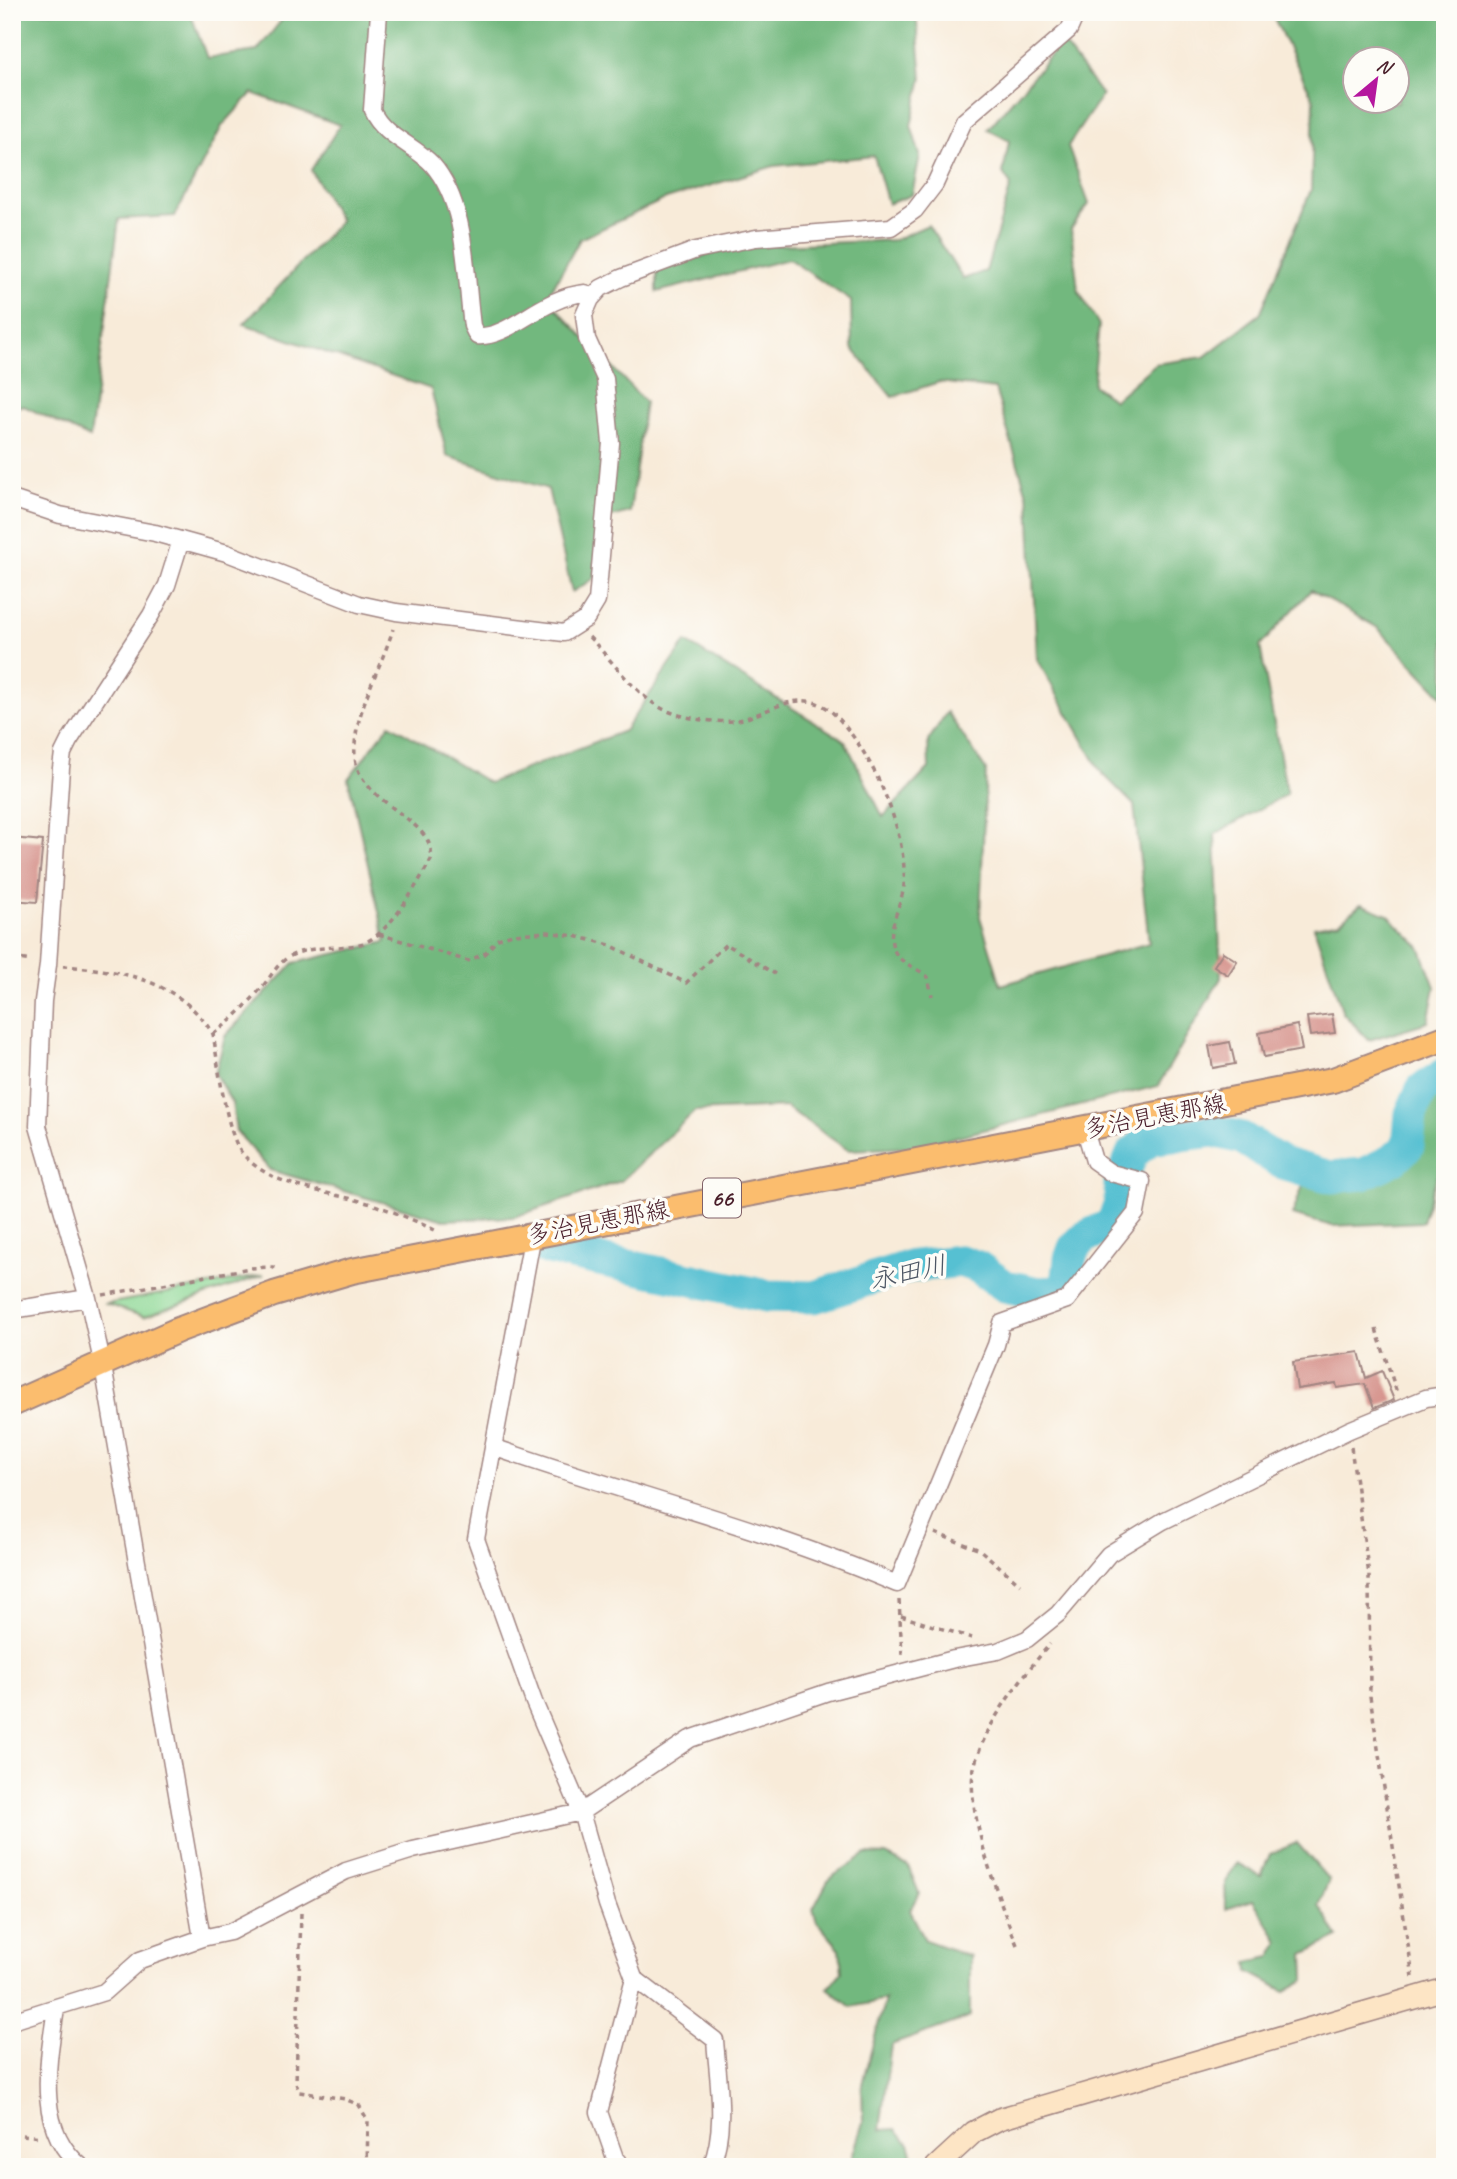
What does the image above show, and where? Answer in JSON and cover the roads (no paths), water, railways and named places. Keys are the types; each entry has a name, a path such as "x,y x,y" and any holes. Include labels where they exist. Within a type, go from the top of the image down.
{"main road":[{"name":"多治見恵那線","path":"12,1404 103,1366 178,1330 291,1289 352,1271 1333,1080 1445,1038"}],"street":[{"path":"379,12 372,110 392,135 430,162 441,176 457,211 472,326 477,336 492,337 554,299 585,293 591,299"},
{"path":"12,499 60,516 181,540 227,553 359,604 396,612 498,624 544,633 564,633 578,626 597,601 611,443 605,379 587,339 584,315 591,299 601,288 621,278 696,250 756,238 891,227 915,210 935,184 964,121 1069,30 1077,12"},
{"path":"181,540 167,585 151,615 63,753 43,1001 38,1126 89,1298 103,1366 202,1938"},
{"path":"493,1447 540,1465 796,1543 897,1584 996,1345 1002,1323 1067,1300 1136,1213 1142,1181 1111,1173 1094,1161 1085,1130"},
{"path":"533,1234 476,1539 534,1702 581,1812 607,1904 634,1978 715,2040 720,2112 719,2147 711,2167"},
{"path":"12,1310 89,1298"},
{"path":"12,2021 104,1992 140,1960 202,1938 230,1932 346,1871 413,1850 581,1812 690,1739 828,1692 998,1651 1027,1639 1058,1614 1109,1554 1163,1521 1349,1430 1426,1398 1445,1395"},
{"path":"622,2167 615,2158 599,2112 634,1978"},
{"path":"936,2167 974,2132 999,2119 1445,1989"},
{"path":"56,2009 47,2064 55,2136 68,2156 82,2167"}],"waterway":[{"name":"永田川","path":"540,1247 767,1296 814,1297 907,1267 960,1261 978,1267 1005,1286 1039,1293 1056,1292 1067,1285 1074,1248 1085,1237 1112,1224 1120,1204 1120,1184 1132,1154 1150,1139 1214,1131 1242,1138 1282,1163 1331,1177 1363,1174 1394,1159 1408,1146 1411,1114 1422,1089 1445,1074"}]}
